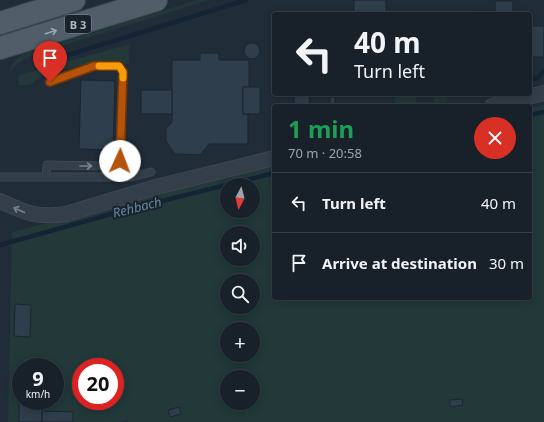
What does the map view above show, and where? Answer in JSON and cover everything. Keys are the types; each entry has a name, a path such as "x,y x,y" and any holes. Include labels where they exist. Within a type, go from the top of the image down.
{"main road":[{"name":"B 3","path":"0,23 74,0"},
{"name":"B 3","path":"0,48 156,0"}],"street":[{"path":"500,104 544,93"},
{"path":"0,201 27,213 39,216 66,214 156,187 272,158"}],"lane":[{"path":"46,177 47,165 115,166 120,161 123,72 119,66 94,66 50,82"},
{"path":"0,177 130,177 151,172"}],"green space":[{"path":"197,0 209,0 39,53 18,64 8,75 16,59 22,55"},
{"path":"130,44 129,64 93,62 43,75 30,85 18,85 19,75"},
{"path":"395,96 416,96 416,102 434,102 434,96 448,96 447,104 395,104"},
{"path":"544,105 544,422 128,422 128,420 120,422 8,422 12,232 177,188 220,178 220,218 260,218 260,178 221,178 272,166 272,300 532,300 532,108"}],"building":[{"path":"354,0 386,0 386,12 354,12"},
{"path":"495,1 513,1 513,11 533,12 533,26 544,26 544,57 533,57 532,71 532,12 474,12 495,11"},
{"path":"252,43 258,45 260,51 258,57 252,59 246,57 244,51 246,45"},
{"path":"200,53 219,53 219,60 249,60 249,87 243,87 243,114 248,114 248,144 209,144 200,155 175,154 166,141 166,129 172,122 172,60 200,60"},
{"path":"81,80 115,81 113,150 79,149"},
{"path":"243,87 260,87 260,114 243,114"},
{"path":"141,90 172,90 172,114 141,114"},
{"path":"294,96 310,96 309,104 294,104"},
{"path":"330,97 335,97 335,104 330,104"},
{"path":"15,304 31,305 30,337 14,336"},
{"path":"462,399 463,405 450,407 450,400"},
{"path":"179,407 181,414 170,417 168,410"},
{"path":"19,410 42,410 42,422 19,422"},
{"path":"42,411 73,412 73,422 42,422"}],"waterway":[{"path":"68,55 246,0"},
{"path":"532,79 538,77 544,71"},
{"name":"Rehbach","path":"532,115 544,112"},
{"name":"Rehbach","path":"0,245 122,211 272,174"}],"slow traffic":[{"path":"99,66 119,66 123,72 123,78"}],"route":[{"path":"50,82 94,66 119,66 123,72 120,161"}]}
